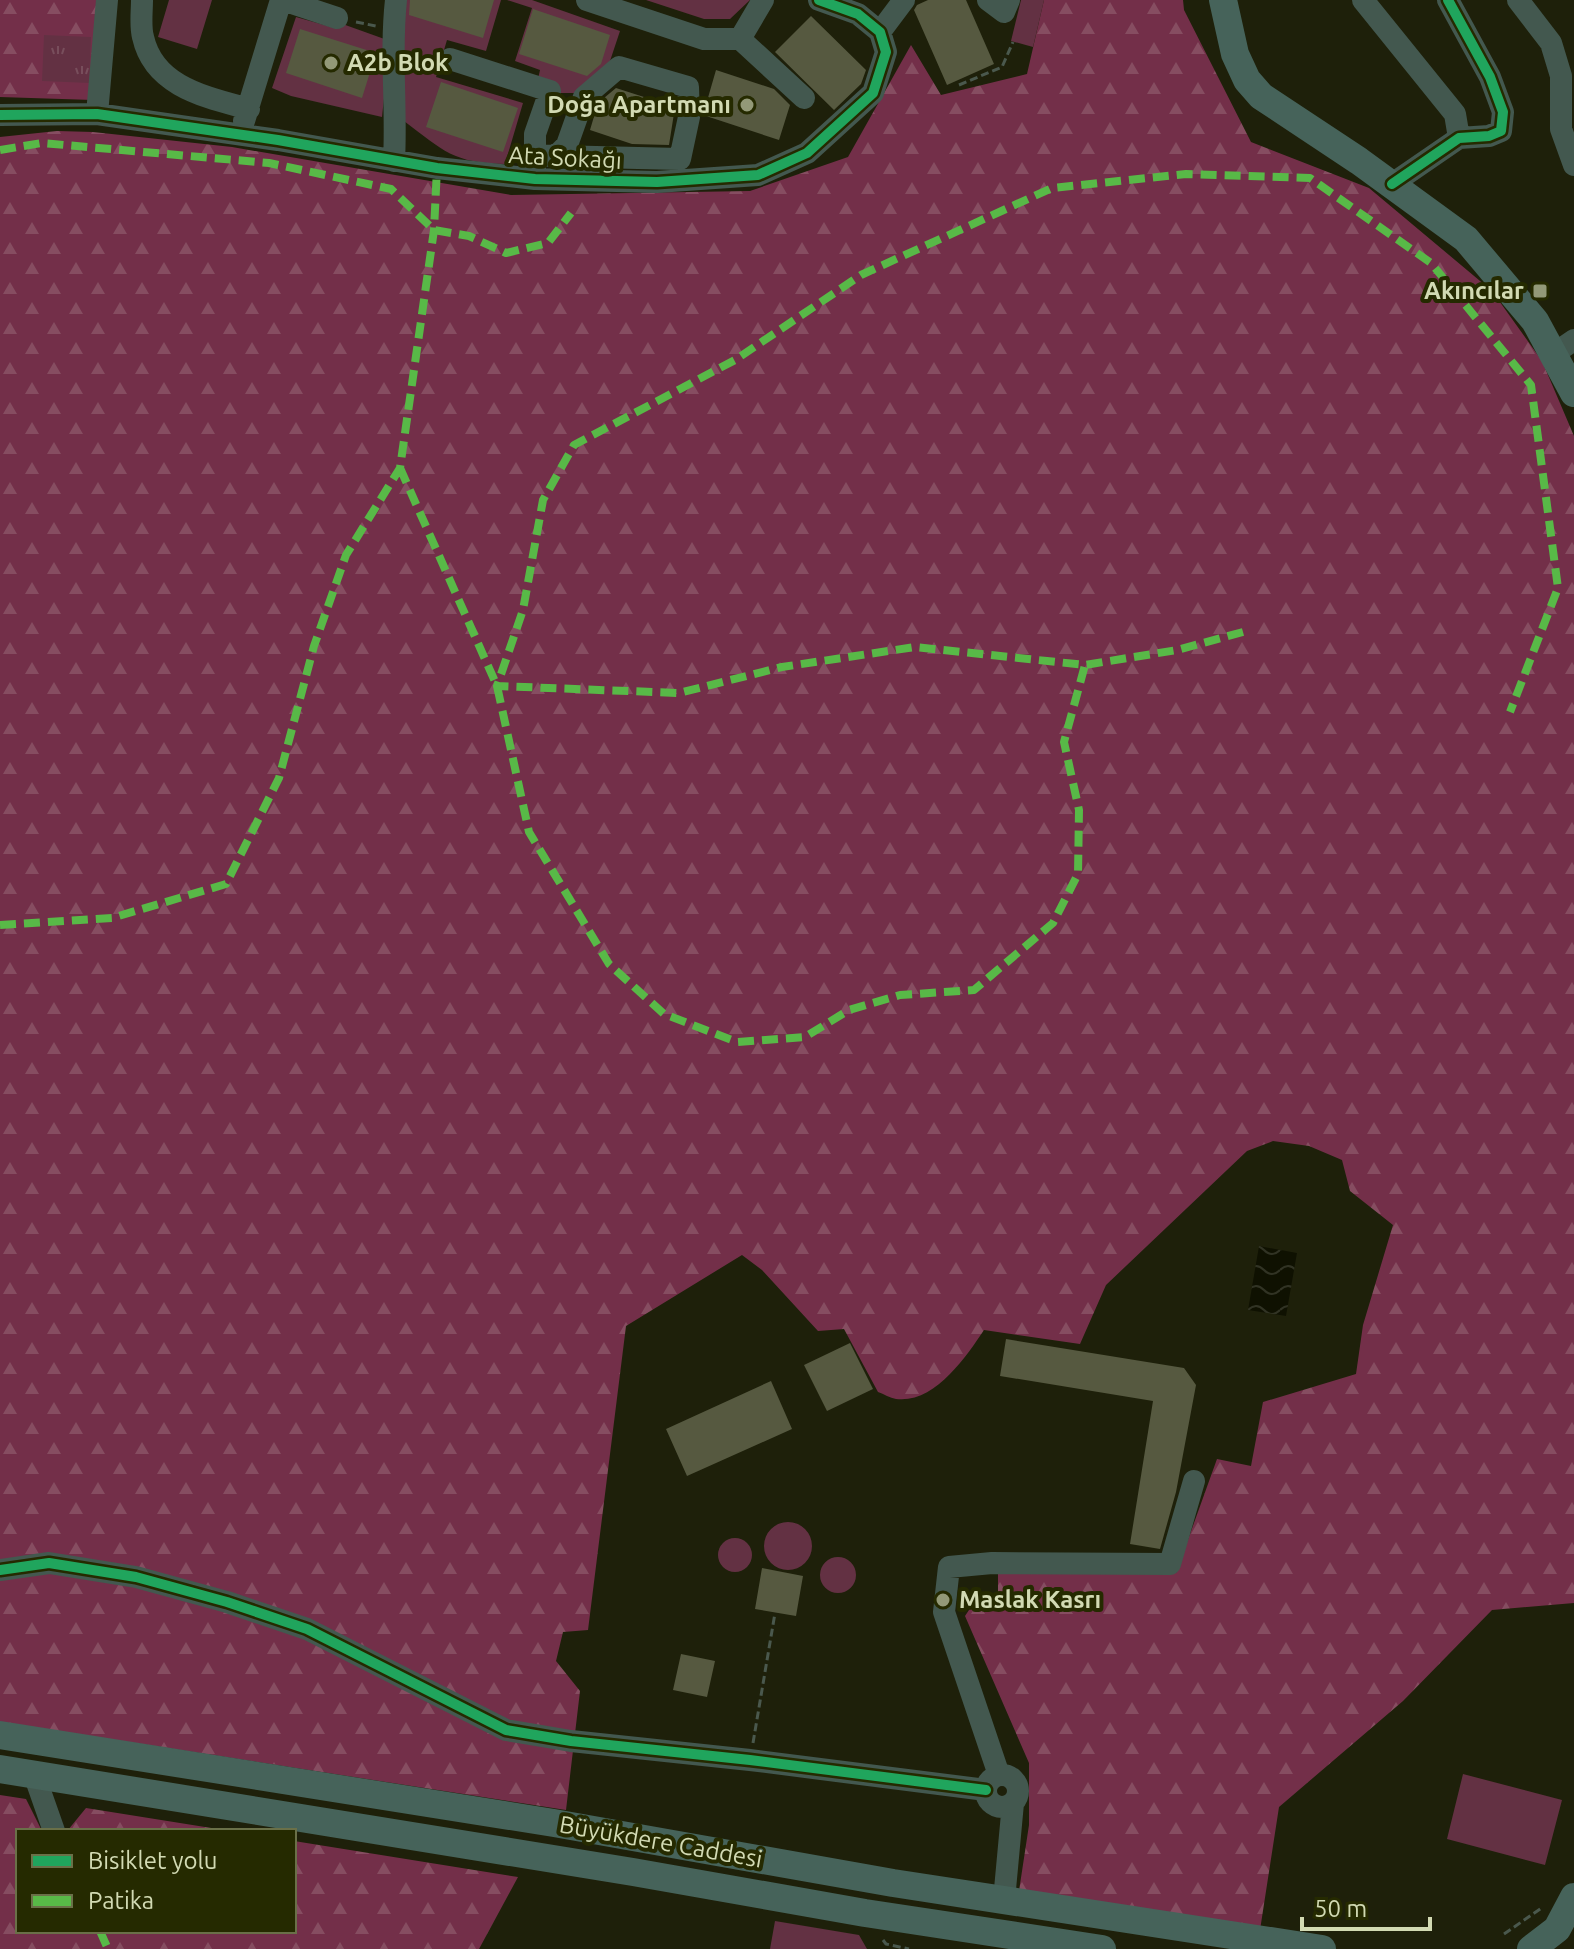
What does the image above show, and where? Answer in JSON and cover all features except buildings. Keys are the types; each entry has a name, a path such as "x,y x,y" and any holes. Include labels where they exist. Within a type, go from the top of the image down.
{"main road":[{"path":"1223,0 1235,54 1247,80 1261,96 1392,184 1466,239 1535,321 1564,346 1574,393"},
{"name":"Büyükdere Caddesi","path":"0,1735 554,1823 781,1864 1322,1949"},
{"name":"Büyükdere Caddesi","path":"0,1769 865,1913 1102,1949"},
{"path":"633,1872 652,1857 728,1868 781,1864"},
{"path":"1531,1949 1557,1929 1574,1897"}],"street":[{"path":"97,114 107,0"},
{"path":"142,0 143,37 155,67 190,92 249,109"},
{"path":"239,134 282,0 337,18"},
{"path":"394,161 393,30 396,0"},
{"path":"587,0 704,39 740,39 804,98"},
{"path":"740,39 763,0"},
{"path":"819,0 858,14 880,32 904,0"},
{"path":"988,0 1004,12 1009,0"},
{"path":"1363,0 1455,114 1459,138"},
{"path":"1392,184 1459,138 1489,136 1501,131 1503,112 1490,77 1448,0"},
{"path":"1518,0 1551,43 1561,76 1574,165"},
{"name":"Ata Sokağı","path":"0,115 97,114 239,134 394,161 535,179 657,182 758,175 807,153 873,93 886,52 880,32"},
{"path":"450,59 550,91 535,134 544,156"},
{"path":"535,179 544,156 567,145 584,97 619,67 688,87 689,117 680,159 544,156"},
{"path":"1004,1900 1013,1803 997,1806 989,1800 992,1782 944,1612 949,1567 992,1563 1170,1564 1194,1481"},
{"path":"0,1570 49,1563 136,1577 227,1602 307,1629 506,1730 571,1741 992,1782"},
{"path":"34,1774 53,1829"}],"path":[{"path":"337,18 393,30"},
{"path":"959,85 1002,67 1013,42"},
{"path":"750,1760 775,1613"},
{"path":"1504,1934 1541,1907"},
{"path":"895,1946 909,1949"}],"green space":[{"path":"0,0 99,0 93,100 0,97"},
{"path":"169,0 212,0 197,49 158,37"},
{"path":"404,0 501,0 486,51 447,40 436,77 523,103 505,164 461,158 404,121"},
{"path":"507,0 532,0 620,31 608,67 577,93 556,93 538,79 540,70 515,61 532,8"},
{"path":"646,0 750,0 730,19 704,19"},
{"path":"1021,0 1044,0 1033,47 1011,41"},
{"path":"1044,0 1183,0 1184,10 1251,142 1369,188 1492,291 1542,361 1574,436 1574,1603 1492,1610 1403,1701 1279,1807 1260,1930 1019,1891 1029,1825 1029,1763 965,1616 975,1601 998,1598 998,1570 1176,1573 1217,1459 1251,1466 1263,1402 1356,1374 1363,1325 1393,1225 1350,1191 1342,1160 1309,1146 1273,1141 1247,1151 1106,1285 1080,1344 984,1330 948,1376 923,1394 910,1399 896,1399 878,1392 844,1329 818,1331 762,1270 742,1255 626,1326 588,1630 563,1632 556,1661 580,1691 566,1810 0,1722 0,137 57,131 93,132 232,147 511,195 750,191 848,157 911,45 941,95 1027,74"},
{"path":"296,17 335,28 337,22 390,41 382,117 291,96 272,88"},
{"path":"44,35 91,37 89,83 42,81"},
{"path":"788,1522 805,1529 812,1546 805,1563 788,1570 771,1563 764,1546 771,1529"},
{"path":"735,1538 747,1543 752,1555 747,1567 735,1572 723,1567 718,1555 723,1543"},
{"path":"838,1557 851,1562 856,1575 851,1588 838,1593 825,1588 820,1575 825,1562"},
{"path":"1463,1774 1562,1800 1545,1865 1447,1839"},
{"path":"0,1795 26,1799 41,1829 16,1829 16,1933 296,1933 296,1841 518,1877 479,1949 0,1949"},
{"path":"86,1808 217,1829 69,1829"},
{"path":"775,1921 859,1935 867,1949 770,1949"}],"water":[{"path":"1259,1246 1297,1253 1286,1316 1248,1310"}],"marked path":[{"path":"0,150 42,143 269,163 391,189 434,230 469,236 506,253 548,243 571,213"},
{"path":"0,925 112,918 226,884 279,778 314,646 346,555 400,468 434,230 437,168"},
{"path":"1243,632 1177,650 1085,665 915,647 782,667 679,693 497,686 523,610 543,500 574,445 735,360 861,275 1052,188 1186,174 1310,178 1431,263 1531,385 1558,588 1510,712"},
{"path":"400,468 497,686 529,832 609,964 664,1014 737,1042 805,1037 849,1010 900,995 974,990 1053,923 1078,874 1079,810 1064,742 1085,665"},
{"path":"101,1933 108,1949"}],"cycle path":[{"path":"0,115 97,114 278,140 437,168 535,179 657,182 758,175 807,153 873,93 886,52 880,32 858,14 819,0"},
{"path":"1392,184 1459,138 1489,136 1501,131 1503,112 1490,77 1448,0"},
{"path":"0,1570 49,1563 136,1577 227,1602 307,1629 506,1730 571,1741 986,1790"}],"place":[{"name":"A2b Blok","path":"331,63"},
{"name":"Doğa Apartmanı","path":"747,105"},
{"name":"Akıncılar","path":"1540,291"},
{"name":"Maslak Kasrı","path":"943,1600"}]}
